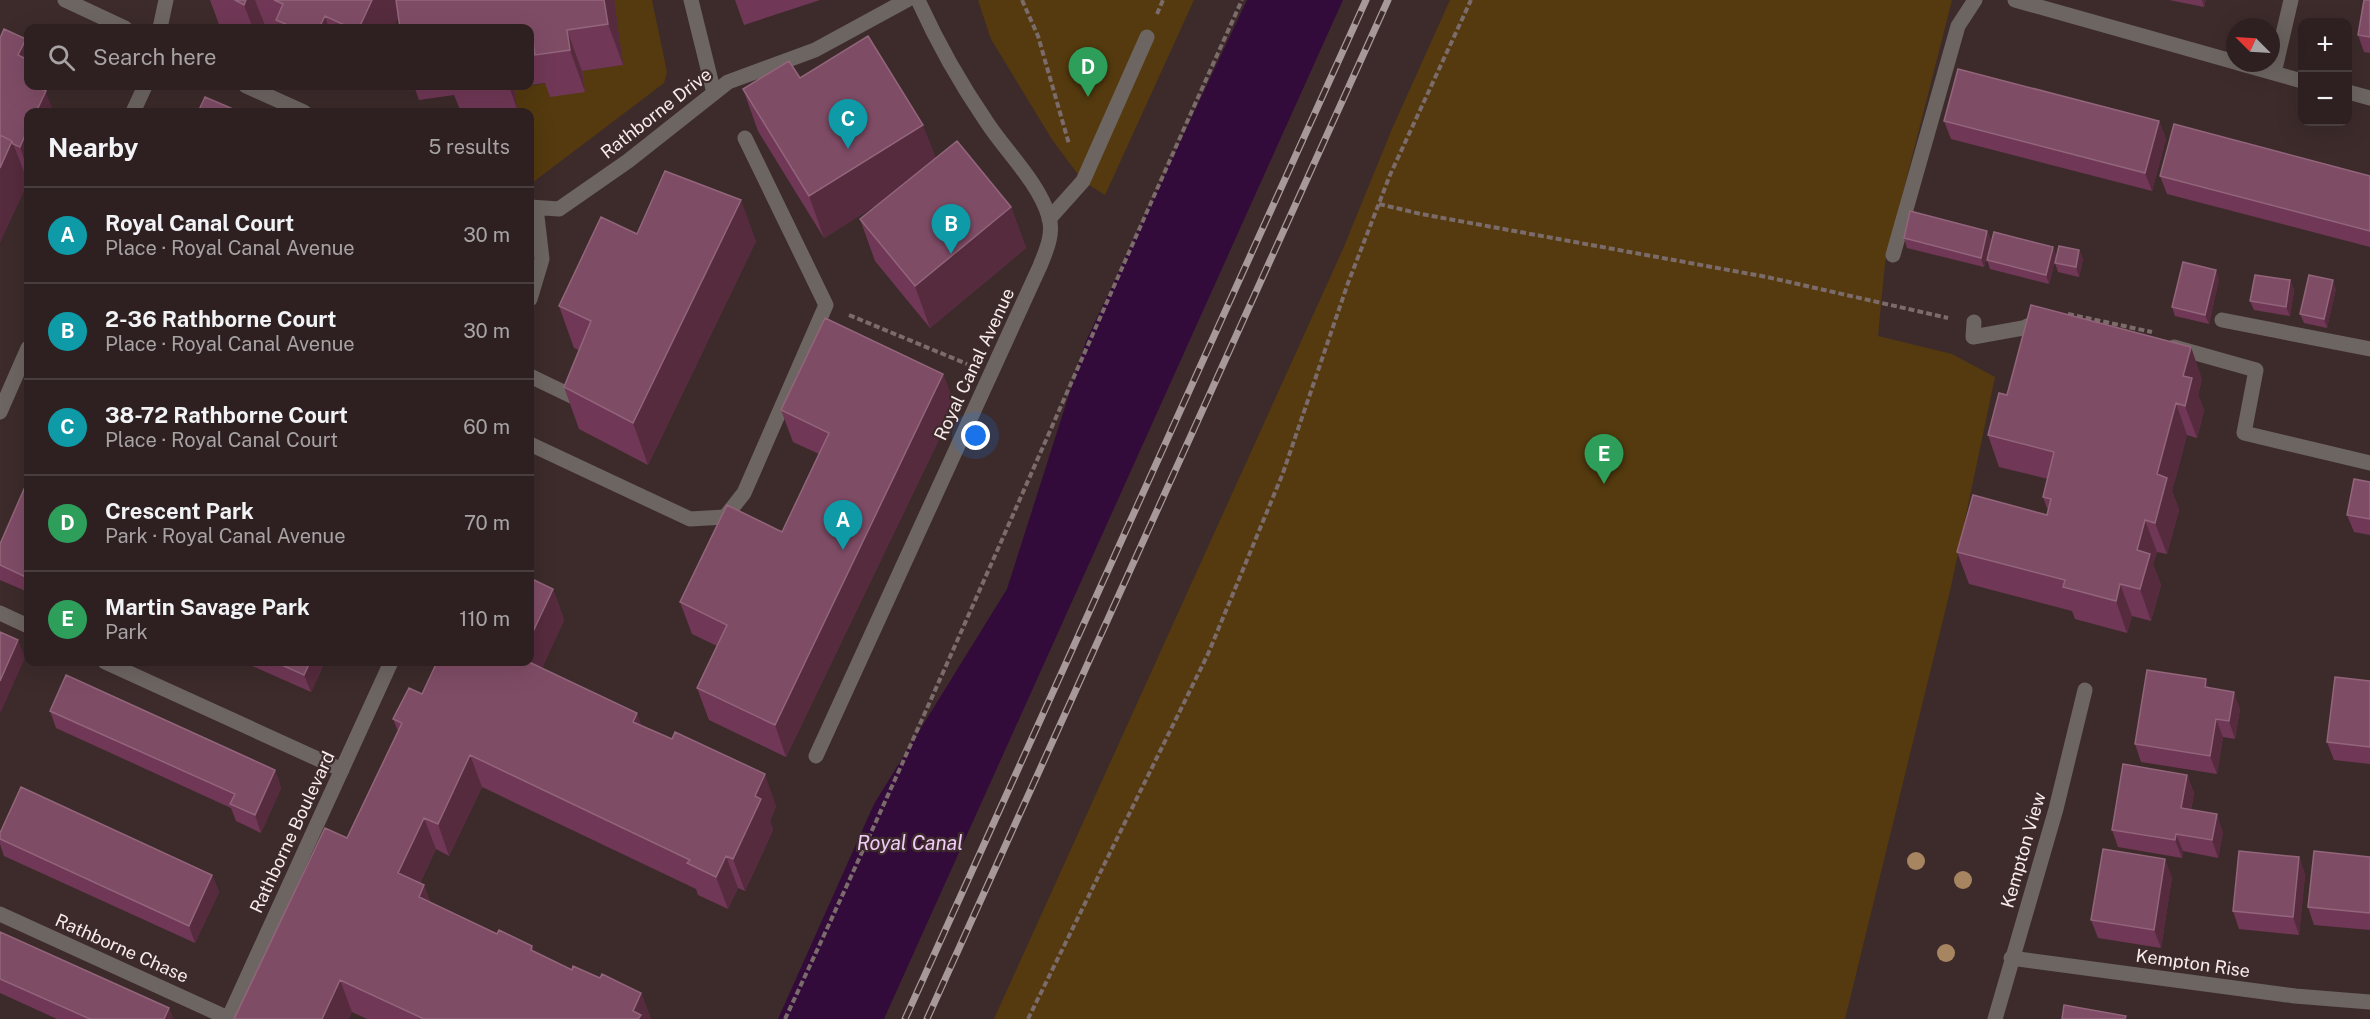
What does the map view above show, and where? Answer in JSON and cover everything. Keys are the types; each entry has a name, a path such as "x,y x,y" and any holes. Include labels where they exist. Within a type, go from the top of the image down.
{"street":[{"path":"64,0 116,24"},
{"path":"161,24 166,0"},
{"path":"691,0 714,93"},
{"name":"Rathborne Drive","path":"534,208 559,209 628,161 728,82 815,50 907,0"},
{"name":"Royal Canal Avenue","path":"816,756 1040,266 1051,237 1049,219 1038,193 986,122 918,0"},
{"path":"1893,255 1958,26 1975,0"},
{"path":"2015,0 2226,60"},
{"path":"2274,73 2291,0"},
{"path":"1049,219 1083,181 1147,37"},
{"path":"2270,72 2298,80"},
{"path":"136,108 144,90"},
{"path":"255,90 295,108"},
{"path":"2352,93 2370,98"},
{"path":"534,446 690,519 725,517 744,493 826,306 745,138"},
{"path":"534,214 542,259 534,286"},
{"path":"1974,322 1973,337 2023,328 2049,317 2061,316"},
{"path":"2222,321 2370,349"},
{"path":"2160,339 2256,370 2244,433 2370,463"},
{"path":"0,412 24,357"},
{"path":"534,378 582,401"},
{"path":"0,613 24,624"},
{"path":"114,666 342,770"},
{"name":"Rathborne Boulevard","path":"228,1018 389,666"},
{"name":"Kempton View","path":"1995,1019 2056,809 2085,690"},
{"name":"Rathborne Chase","path":"0,914 228,1018"},
{"name":"Kempton Rise","path":"2011,958 2295,996 2370,1002"}],"path":[{"path":"1022,0 1038,36 1072,152 1083,181"},
{"path":"785,1019 976,601 1144,216 1242,0"},
{"path":"1028,1019 1208,654 1283,473 1348,283 1378,204 1471,0"},
{"path":"1378,204 1432,216 1767,277 1974,322"},
{"path":"826,306 990,374"},
{"path":"2061,316 2096,318 2160,339"}],"shaded area":[{"path":"614,0 652,0 667,72 664,83 534,181 534,108 517,108 514,90 534,90 534,85 548,83 584,92 582,71 623,65"},
{"path":"978,0 1194,0 1105,195 1083,181 1053,141 991,39"},
{"path":"1450,0 1952,0 1885,263 1878,336 1952,354 1995,377 1950,591 1845,1019 994,1019 1343,249 1392,129"}],"water":[{"name":"Royal Canal","path":"1247,0 1343,0 884,1019 778,1019 874,804 1007,589 1086,341"}],"building":[{"path":"235,0 246,0 244,5"},
{"path":"274,0 372,0 361,24 342,24 325,16 321,24 286,24 276,20 283,4"},
{"path":"396,0 604,0 608,24 567,30 570,50 535,55 534,24 399,24"},
{"path":"2364,0 2370,0 2370,37 2358,35"},
{"path":"4,29 24,38 18,55 24,58 24,90 46,91 38,108 24,108 24,138 20,147 0,135 0,38"},
{"path":"868,36 923,125 809,196 743,89 789,61 800,78"},
{"path":"1958,69 2159,121 2145,173 1944,121"},
{"path":"205,97 231,108 200,108"},
{"path":"2174,124 2370,176 2370,231 2160,176"},
{"path":"0,135 12,141 0,168"},
{"path":"957,141 1011,207 915,286 860,219"},
{"path":"665,171 741,200 633,423 564,387 591,321 559,306 601,217 637,234"},
{"path":"1910,211 1987,231 1981,258 1904,238"},
{"path":"1994,232 2053,247 2046,275 1987,260"},
{"path":"2059,246 2079,250 2076,267 2055,263"},
{"path":"2183,262 2216,270 2205,315 2172,307"},
{"path":"2255,275 2290,280 2286,307 2250,301"},
{"path":"2309,275 2333,280 2324,319 2300,314"},
{"path":"2031,305 2191,347 2183,376 2192,378 2185,406 2176,403 2157,474 2167,478 2155,523 2145,520 2137,550 2150,554 2140,589 2120,584 2116,601 2063,587 2065,580 1957,552 1973,495 2047,515 2051,499 2043,497 2054,452 1988,435 1999,393 2007,395"},
{"path":"825,318 943,374 775,725 697,688 727,625 680,602 727,505 782,532 829,433 781,410"},
{"path":"2354,479 2370,482 2370,519 2347,515"},
{"path":"24,489 24,576 0,565 0,544"},
{"path":"534,580 553,589 534,629"},
{"path":"0,632 18,640 0,681"},
{"path":"534,664 637,713 633,722 672,739 675,732 765,774 755,796 761,799 733,859 726,856 716,877 687,863 690,860 470,755 438,824 424,818 398,873 424,885 419,897 497,934 499,930 532,946 531,950 572,970 573,966 600,978 602,974 641,993 633,1011 641,1015 638,1019 424,1019 340,980 322,1019 234,1019 325,828 347,838 402,723 393,719 409,688 422,694 435,666"},
{"path":"284,666 308,666 304,675"},
{"path":"2147,670 2206,679 2205,687 2234,692 2229,721 2216,719 2210,756 2135,744"},
{"path":"66,675 275,770 255,815 230,804 235,794 50,711"},
{"path":"2335,677 2370,681 2370,747 2327,742"},
{"path":"2123,764 2187,775 2181,808 2217,814 2212,840 2176,834 2175,840 2112,830"},
{"path":"21,787 212,875 189,926 0,839 0,833"},
{"path":"2103,849 2165,859 2154,930 2091,920"},
{"path":"2239,851 2299,857 2293,917 2233,911"},
{"path":"2314,851 2370,857 2370,913 2308,907"},
{"path":"0,932 169,1008 164,1019 90,1019 0,979"},
{"path":"2064,1005 2126,1016 2125,1019 2062,1019"}],"railway":[{"path":"905,1019 1366,0"},
{"path":"927,1019 1388,0"}],"place":[{"name":"Crescent Park","path":"1088,97"},
{"name":"38-72 Rathborne Court","path":"848,149"},
{"name":"2-36 Rathborne Court","path":"951,254"},
{"name":"Martin Savage Park","path":"1604,484"},
{"name":"Royal Canal Court","path":"843,550"}]}
